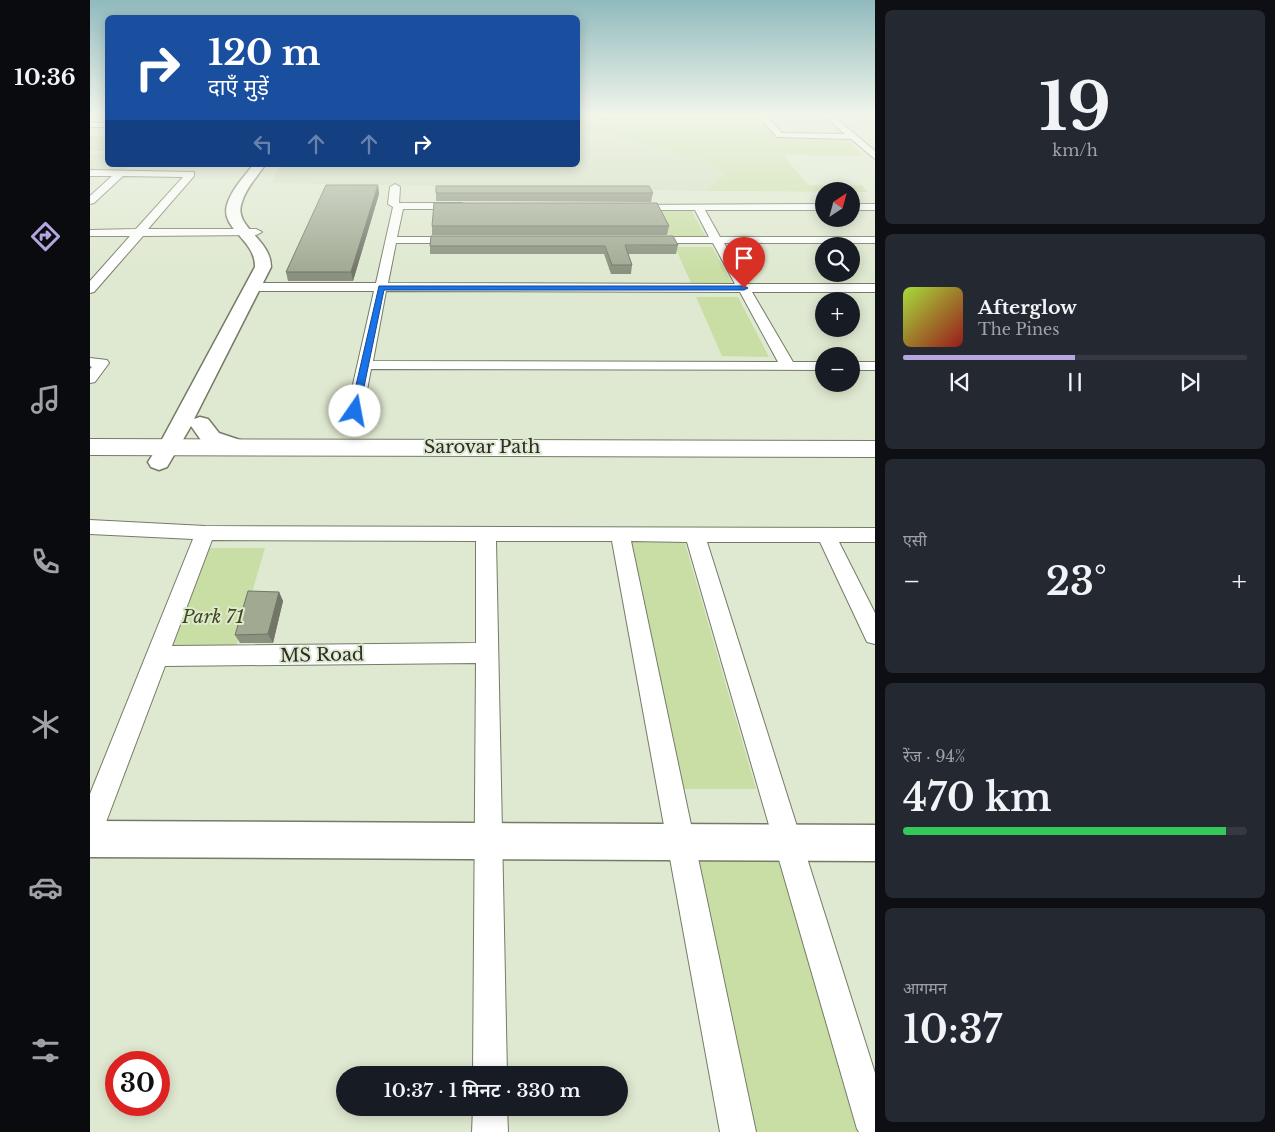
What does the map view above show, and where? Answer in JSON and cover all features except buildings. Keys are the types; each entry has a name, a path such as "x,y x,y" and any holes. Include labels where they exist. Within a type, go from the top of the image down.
{"main road":[{"name":"Sarovar Path","path":"90,447 130,446 174,455 875,464"},
{"name":"Sarovar Path","path":"90,462 174,455 235,446 875,449"}],"street":[{"path":"130,446 158,437 197,417 257,287 272,268 275,245 249,232 234,221 233,206 258,167"},
{"path":"260,192 273,167"},
{"path":"90,173 191,174 90,289"},
{"path":"90,201 121,173"},
{"path":"395,187 393,204 398,206 478,206"},
{"path":"90,188 103,188"},
{"path":"355,411 398,206"},
{"path":"618,207 815,207"},
{"path":"698,207 788,366"},
{"path":"860,207 875,207"},
{"path":"249,232 252,216"},
{"path":"90,233 249,232"},
{"path":"391,240 470,240"},
{"path":"638,240 875,240"},
{"path":"257,287 875,288"},
{"path":"174,455 197,417 257,287"},
{"path":"90,362 102,363 90,379"},
{"path":"365,365 815,366"},
{"path":"860,366 875,366"},
{"path":"197,417 211,438 235,446"},
{"path":"90,527 205,533 875,535"},
{"path":"90,828 205,533"},
{"path":"486,534 490,1066"},
{"path":"620,534 679,842 738,1132"},
{"path":"695,535 875,1129"},
{"path":"826,535 875,634"},
{"name":"MS Road","path":"157,656 487,653"},
{"path":"90,839 875,843"},
{"path":"490,1116 490,1132"}],"shaded area":[{"path":"90,166 127,167 122,172 90,172"},
{"path":"714,166 724,174 707,191 270,183 280,167"}],"green space":[{"path":"714,166 792,166 808,185 815,185 815,192 707,191 724,174"},
{"path":"860,185 862,185 868,192 860,192"},
{"path":"657,210 691,210 706,237 669,237"},
{"path":"675,247 712,247 733,285 692,285"},
{"path":"696,297 738,297 769,357 722,356"},
{"path":"626,540 684,540 756,789 679,789"},
{"name":"Park 71","path":"207,548 265,548 236,647 170,647"},
{"path":"694,846 776,846 857,1132 753,1132"}],"route":[{"path":"355,411 381,288 744,288"}]}
